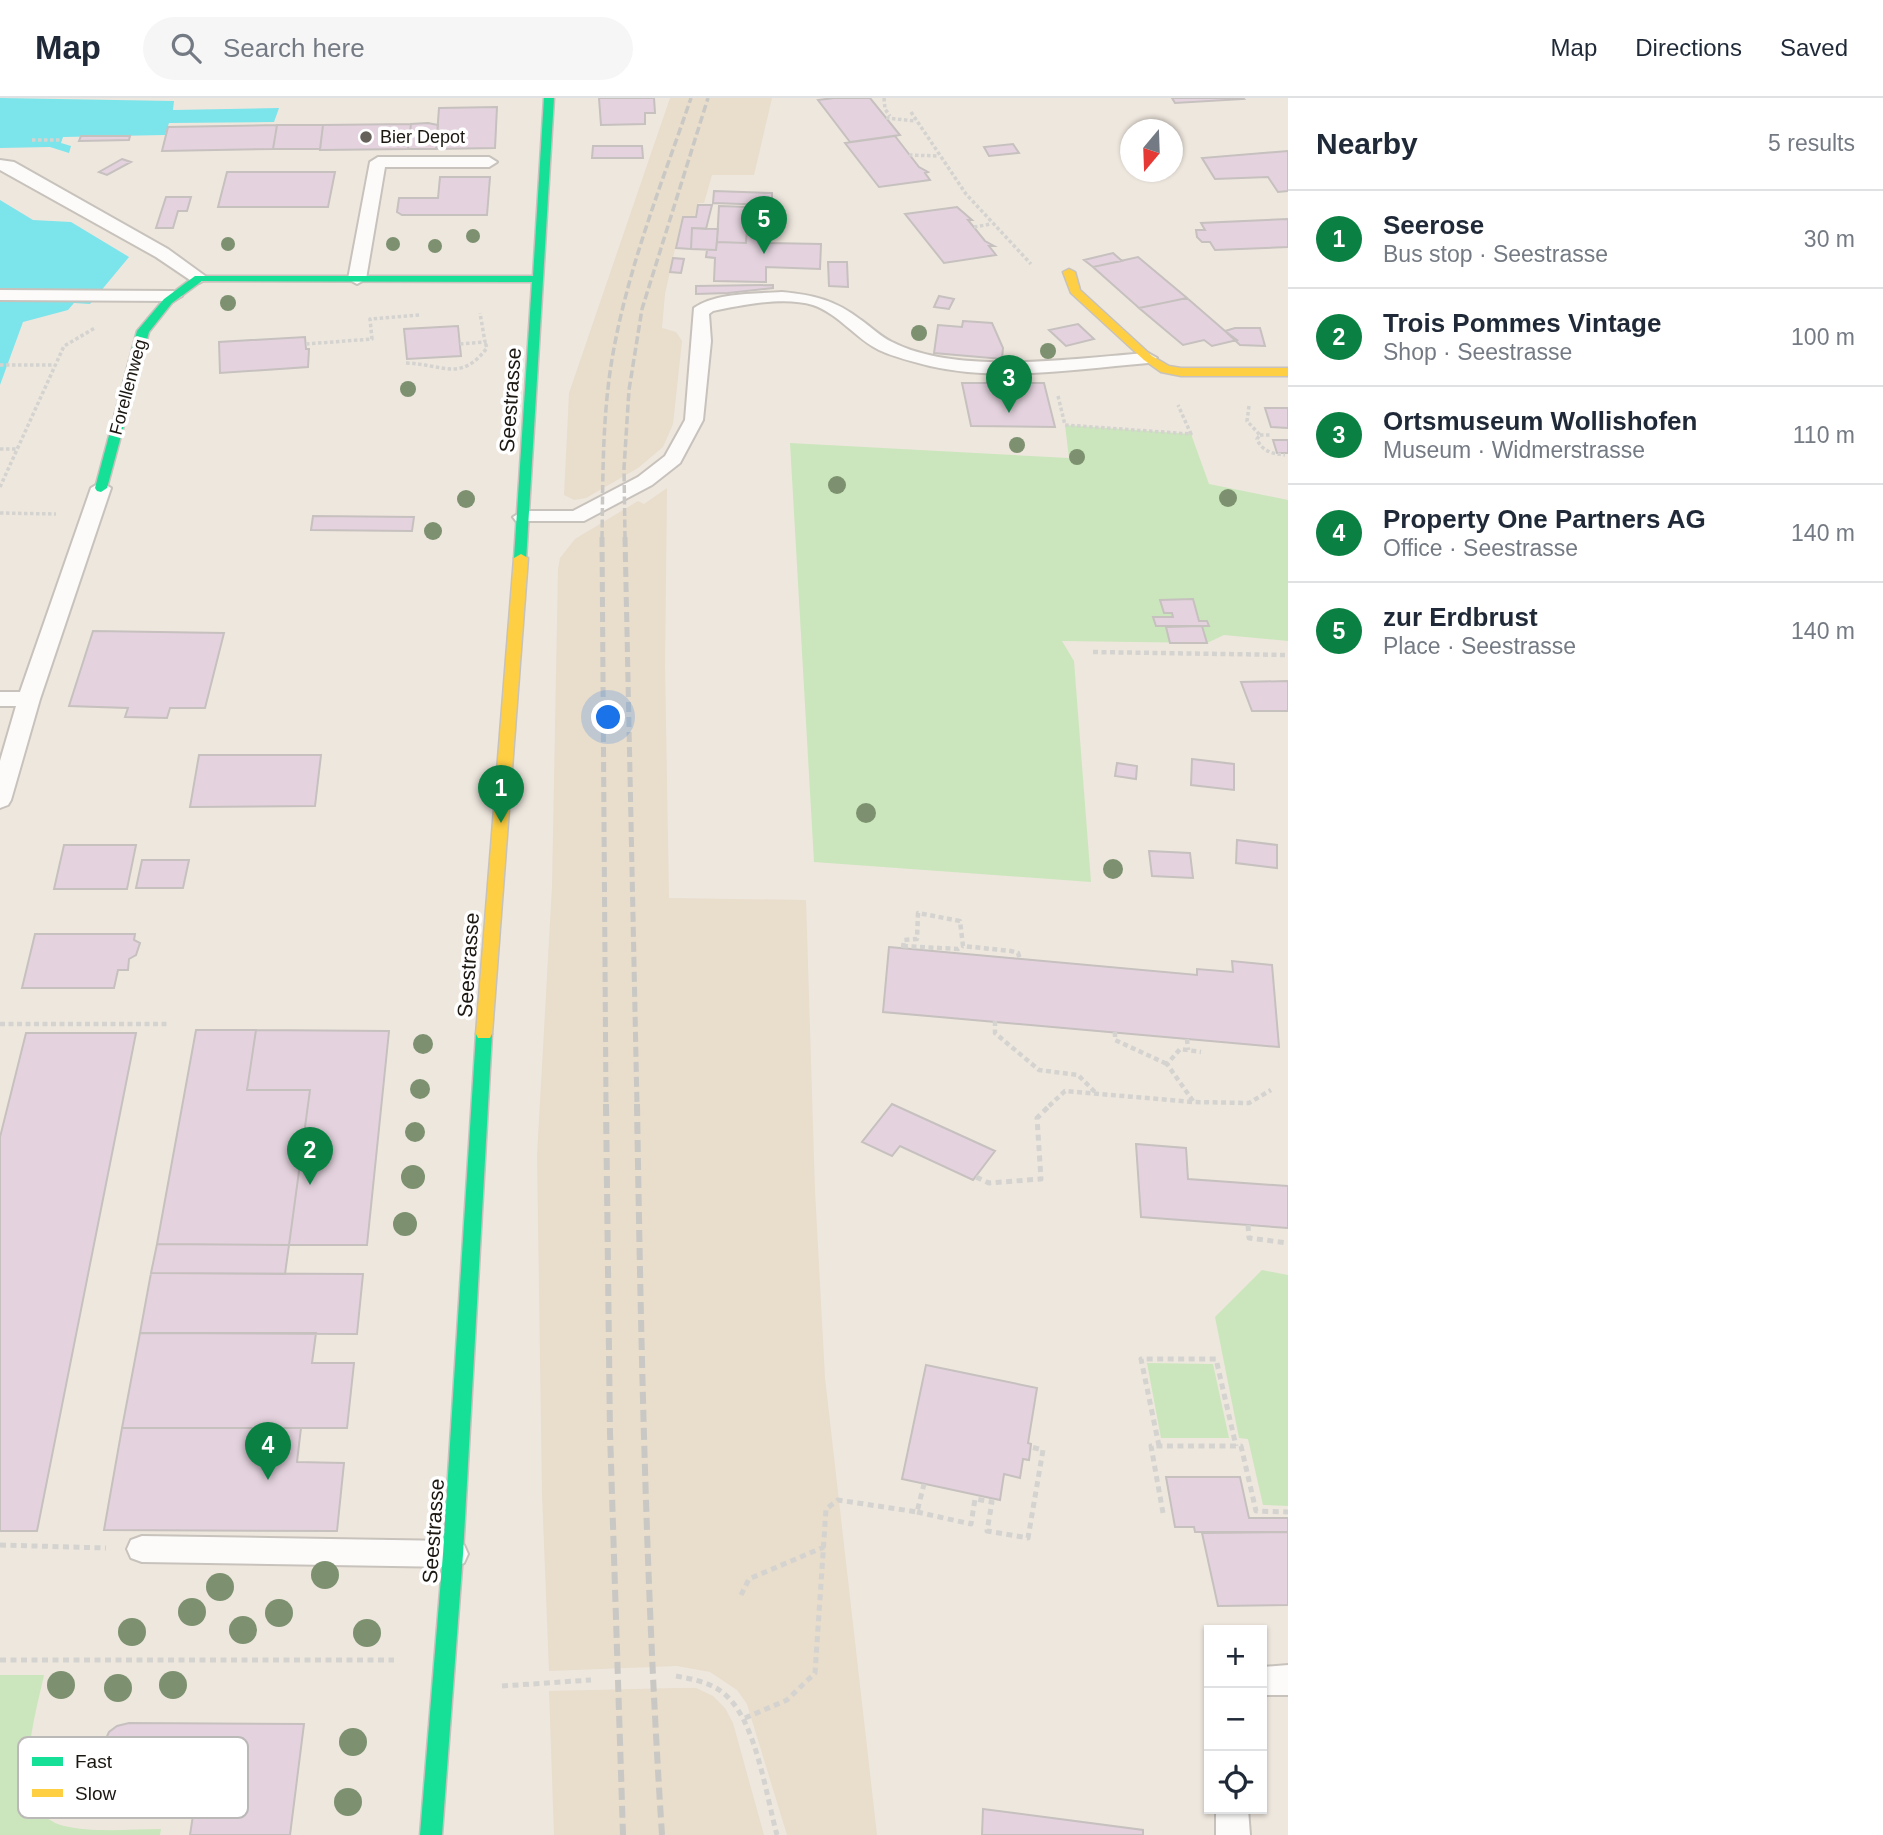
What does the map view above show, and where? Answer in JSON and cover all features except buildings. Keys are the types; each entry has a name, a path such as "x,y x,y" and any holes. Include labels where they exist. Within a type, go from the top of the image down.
{"main road":[{"name":"Seestrasse","path":"431,1835 453,1554 490,934 523,517 549,98"},
{"path":"1069,272 1075,291 1148,358 1166,369 1181,372 1288,372"},
{"path":"199,278 539,279"},
{"name":"Forellenweg","path":"101,488 143,331 155,313 199,278"}],"lane":[{"path":"357,279 378,162 489,162"},
{"path":"0,166 8,165 162,253 199,278"},
{"path":"0,295 122,298 173,296"},
{"path":"523,517 577,517 645,481 673,459 694,420 702,341 700,312 716,304 782,297 817,300 840,312 885,346 912,355 968,365 1051,365 1148,358"},
{"name":"Forellenweg","path":"0,800 29,699 101,488"},
{"path":"0,699 29,699"},
{"path":"142,1549 453,1554"},
{"path":"1267,1681 1288,1680"},
{"path":"1232,1814 1233,1835"}],"path":[{"path":"884,98 885,110 891,117"},
{"path":"911,112 966,194 1014,249 1030,260"},
{"path":"886,118 916,121"},
{"path":"909,155 940,156"},
{"path":"974,227 992,223"},
{"path":"406,363 418,362 449,371 467,369 478,363 487,348 480,310 489,310"},
{"path":"306,344 372,339 370,319 424,315"},
{"path":"0,487 64,346 100,325"},
{"path":"460,344 485,342"},
{"path":"0,365 54,365"},
{"path":"1051,365 1065,425 1191,434 1177,403"},
{"path":"1255,398 1250,405 1247,421 1260,435 1271,435"},
{"path":"1260,435 1257,439 1258,445 1266,451 1285,456"},
{"path":"0,449 17,449"},
{"path":"0,513 92,515"},
{"path":"1093,652 1288,655"},
{"path":"963,946 960,921 918,913 917,939 904,940 903,947 958,949 963,946 1011,951 1018,953 1020,959"},
{"path":"995,1021 995,1033 1039,1070 1078,1075 1098,1094"},
{"path":"0,1024 168,1024"},
{"path":"1115,1032 1115,1040 1167,1064 1193,1102"},
{"path":"1187,1039 1188,1050"},
{"path":"1167,1064 1180,1049 1201,1052"},
{"path":"976,1177 989,1183 1041,1179 1037,1118 1065,1091 1193,1102 1249,1103 1271,1090"},
{"path":"1248,1225 1249,1238 1288,1243"},
{"path":"1159,1446 1141,1359 1216,1359 1236,1446"},
{"path":"1163,1513 1151,1446 1241,1446 1256,1511 1288,1512"},
{"path":"745,1718 786,1700 815,1673 826,1509 838,1500 917,1512 971,1524 975,1499 992,1502 987,1531 1028,1538 1043,1450 1031,1447"},
{"path":"917,1512 924,1483"},
{"path":"0,1545 142,1549"},
{"path":"741,1595 749,1579 824,1547"},
{"path":"0,1660 394,1660"},
{"path":"676,1676 706,1681 734,1702 745,1718 777,1835"},
{"path":"502,1686 591,1680"}],"shaded area":[{"path":"670,98 772,98 754,175 712,175 704,203 698,203 694,217 682,217 665,294 662,328 676,332 682,341 673,424 663,447 638,468 586,498 574,500 564,495 569,393"},
{"path":"667,488 665,666 669,898 806,900 815,1191 825,1378 877,1835 787,1835 747,1704 737,1690 710,1672 677,1666 549,1671 542,1494 537,1155 552,886 558,569 560,558 575,539 638,501 644,504"},
{"path":"696,1688 713,1696 725,1708 733,1723 764,1835 554,1835 549,1691"}],"green space":[{"path":"1065,425 1191,434 1209,484 1288,500 1288,641 1224,635 1207,643 1062,641 1074,661 1091,882 814,862 790,443 1069,458"},
{"path":"1262,1270 1288,1275 1288,1506 1263,1505 1248,1439 1239,1438 1215,1317"},
{"path":"1147,1363 1213,1364 1229,1438 1161,1438"},
{"path":"0,1675 44,1675 31,1737 18,1737 18,1818 48,1818 64,1826 100,1830 161,1829 160,1835 0,1835"}],"water":[{"path":"0,98 174,101 173,110 279,108 274,122 169,123 165,135 63,137 61,143 71,146 69,153 50,147 0,148"},
{"path":"0,200 33,220 71,222 129,257 90,304 74,303 68,310 23,322 0,385"}],"railway":[{"path":"602,538 605,419 614,348 638,253 691,98"},
{"path":"625,539 624,468 629,390 642,309 708,98"},
{"path":"625,537 637,1106"},
{"path":"602,538 606,1106"},
{"path":"606,1104 610,1433 623,1835"},
{"path":"637,1104 648,1561 662,1835"}],"traffic: fast":[{"path":"521,558 549,98"},
{"path":"101,488 143,331 168,301 199,278 539,279"},
{"path":"431,1835 453,1554 484,1034"}],"traffic: slow":[{"path":"1069,272 1075,291 1148,358 1165,369 1181,372 1288,372"},
{"path":"484,1034 521,558"}],"place":[{"name":"Bier Depot","path":"366,137"},
{"name":"zur Erdbrust","path":"764,254"},
{"name":"Ortsmuseum Wollishofen","path":"1009,413"},
{"name":"Seerose","path":"501,823"},
{"name":"Trois Pommes Vintage","path":"310,1185"},
{"name":"Property One Partners AG","path":"268,1480"}]}
